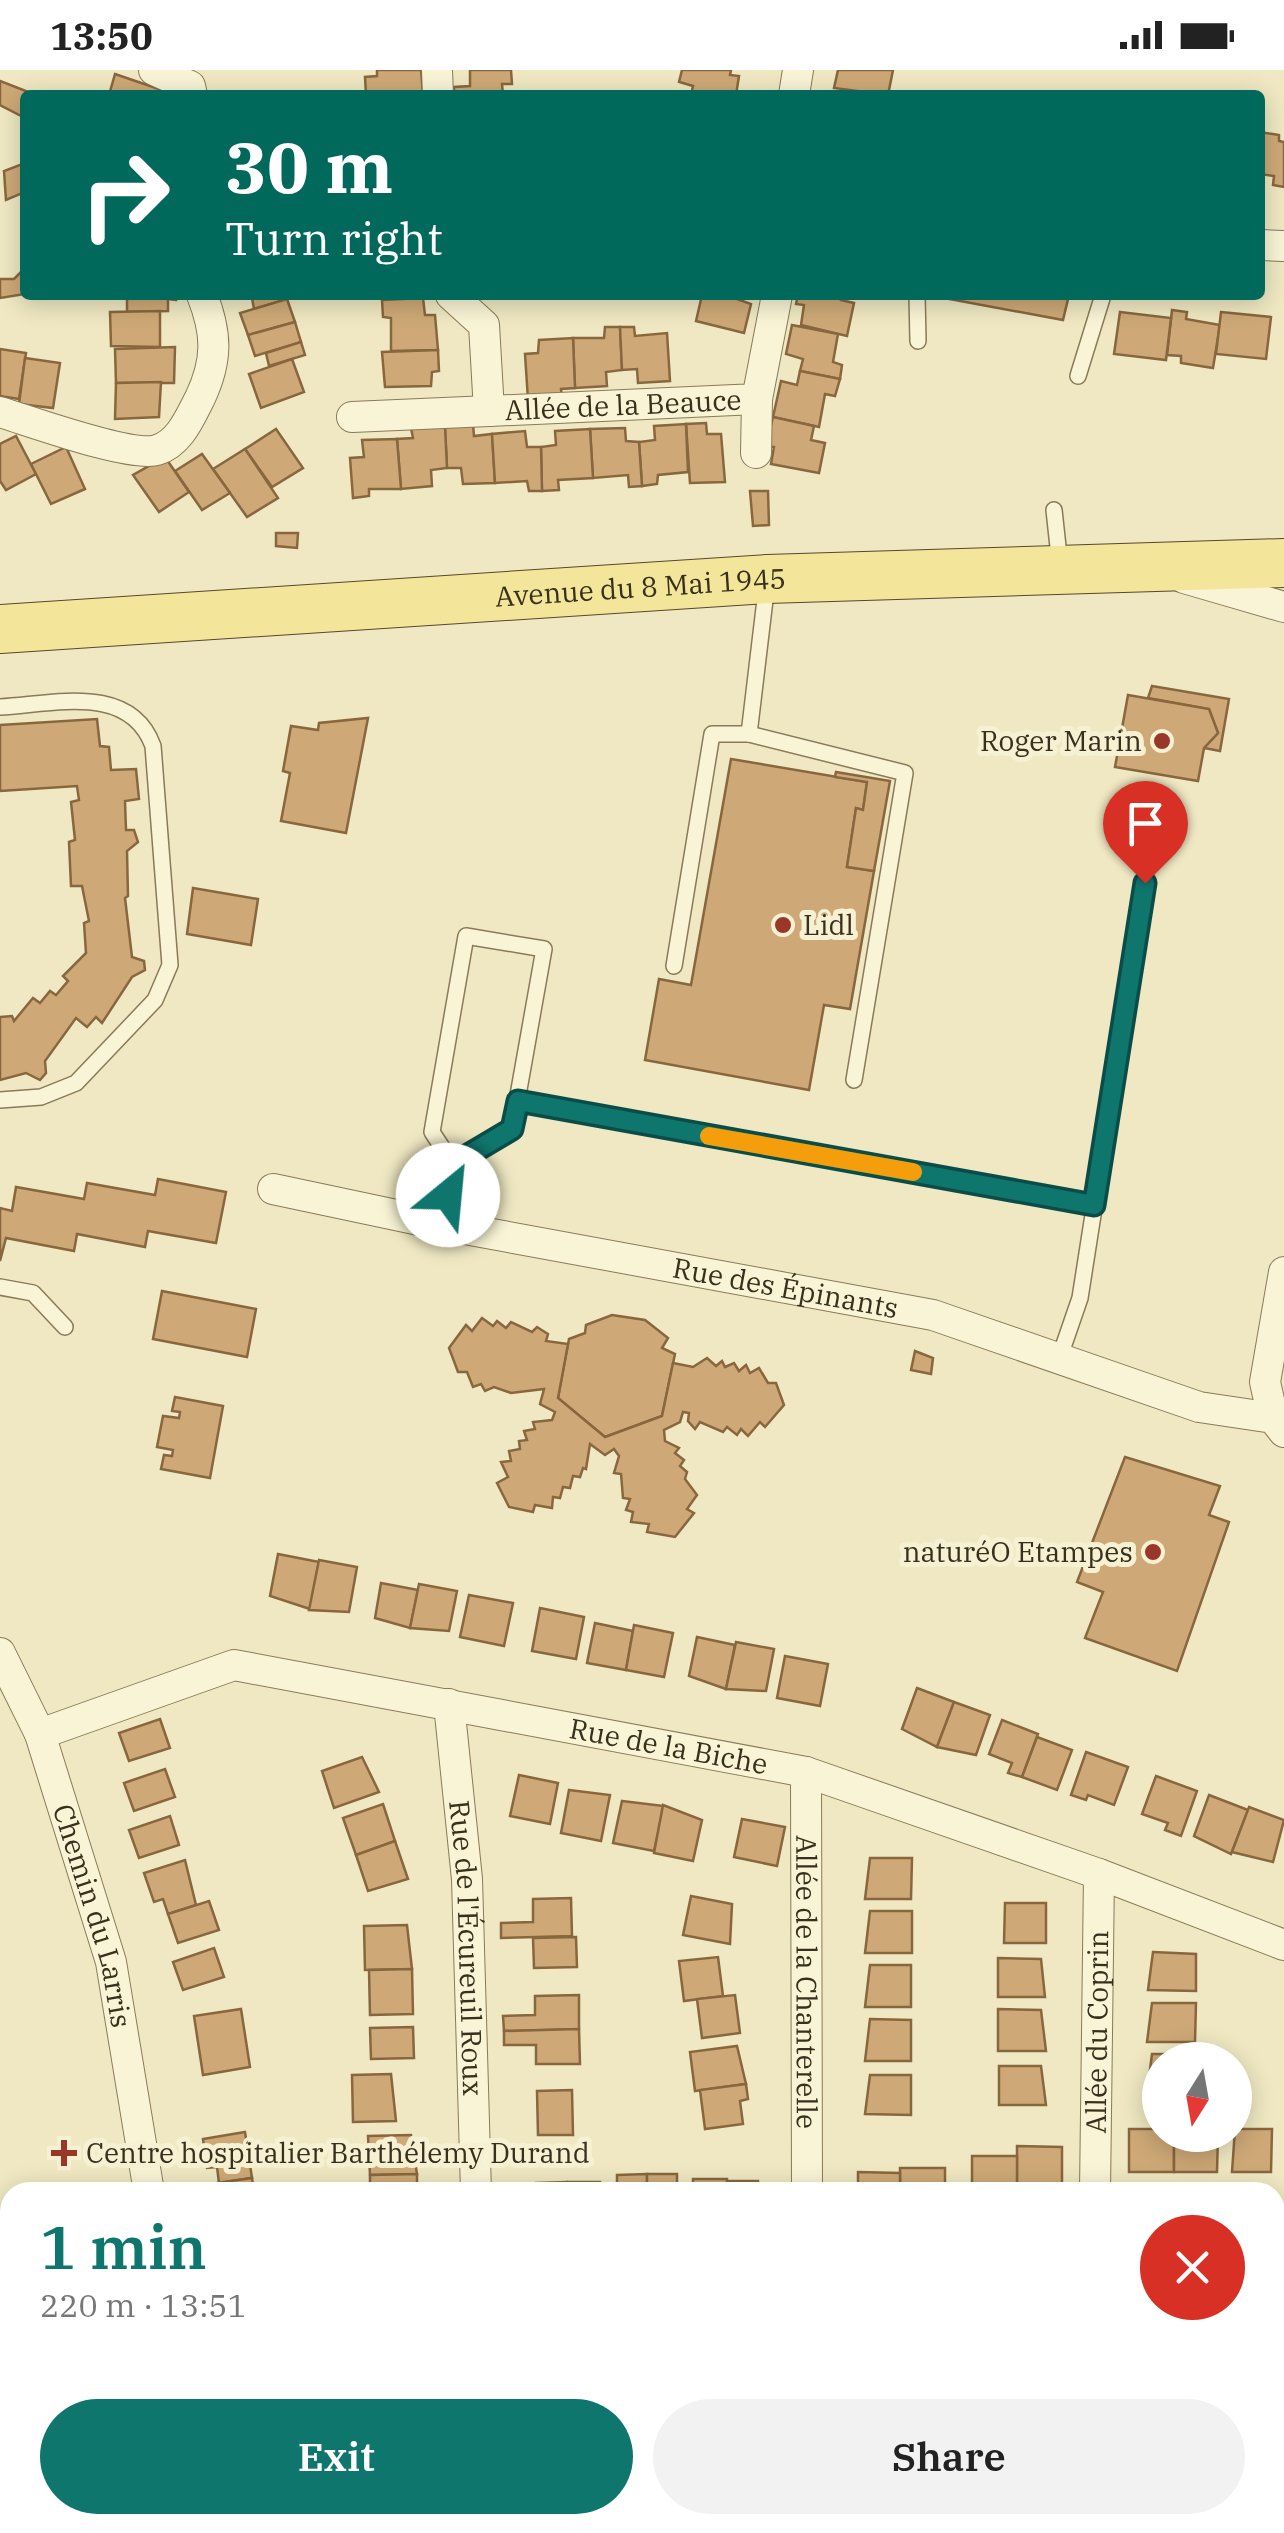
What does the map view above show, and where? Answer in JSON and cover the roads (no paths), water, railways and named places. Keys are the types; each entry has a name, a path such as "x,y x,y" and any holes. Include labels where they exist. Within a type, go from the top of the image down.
{"main road":[{"name":"Avenue du 8 Mai 1945","path":"0,629 767,579 1284,563"}],"street":[{"path":"154,70 190,86 191,90"},
{"path":"0,412 128,449 157,450 183,430 208,381 217,350 203,300"},
{"name":"Allée de la Beauce","path":"456,300 484,325 489,411"},
{"name":"Allée de la Beauce","path":"756,453 757,399 776,300"},
{"name":"Allée de la Beauce","path":"352,417 757,399"},
{"path":"1143,567 1284,607"},
{"name":"Rue des Épinants","path":"273,1188 444,1225 934,1315 1199,1407 1278,1425"},
{"path":"1278,1425 1265,1382 1284,1272"},
{"name":"Chemin du Larris","path":"0,1653 40,1734 111,1962 146,2182"},
{"name":"Rue de la Biche","path":"40,1734 234,1665 806,1772 1099,1874 1284,1945"},
{"name":"Rue de l'Écureuil Roux","path":"449,1704 467,1879 476,2182"},
{"name":"Allée de la Chanterelle","path":"806,1772 807,2182"},
{"name":"Allée du Coprin","path":"1095,2182 1099,1874"}],"lane":[{"path":"917,300 918,341"},
{"path":"1078,376 1101,300"},
{"path":"1054,510 1060,570"},
{"path":"750,734 767,579"},
{"path":"0,707 103,702 130,712 145,725 153,746 170,965 156,1000 76,1083 42,1096 0,1100"},
{"path":"674,966 712,734 750,734 905,772 854,1080"},
{"path":"1060,1356 1080,1298 1145,883"},
{"path":"444,1225 453,1164 432,1132 466,936 544,950 512,1129 453,1164"},
{"path":"518,1101 1094,1205"},
{"path":"0,1287 32,1293 64,1327"}],"place":[{"name":"Roger Marin","path":"1162,741"},
{"name":"Lidl","path":"783,925"},
{"name":"naturéO Etampes","path":"1153,1552"},
{"name":"Centre hospitalier Barthélemy Durand","path":"64,2153"}]}
